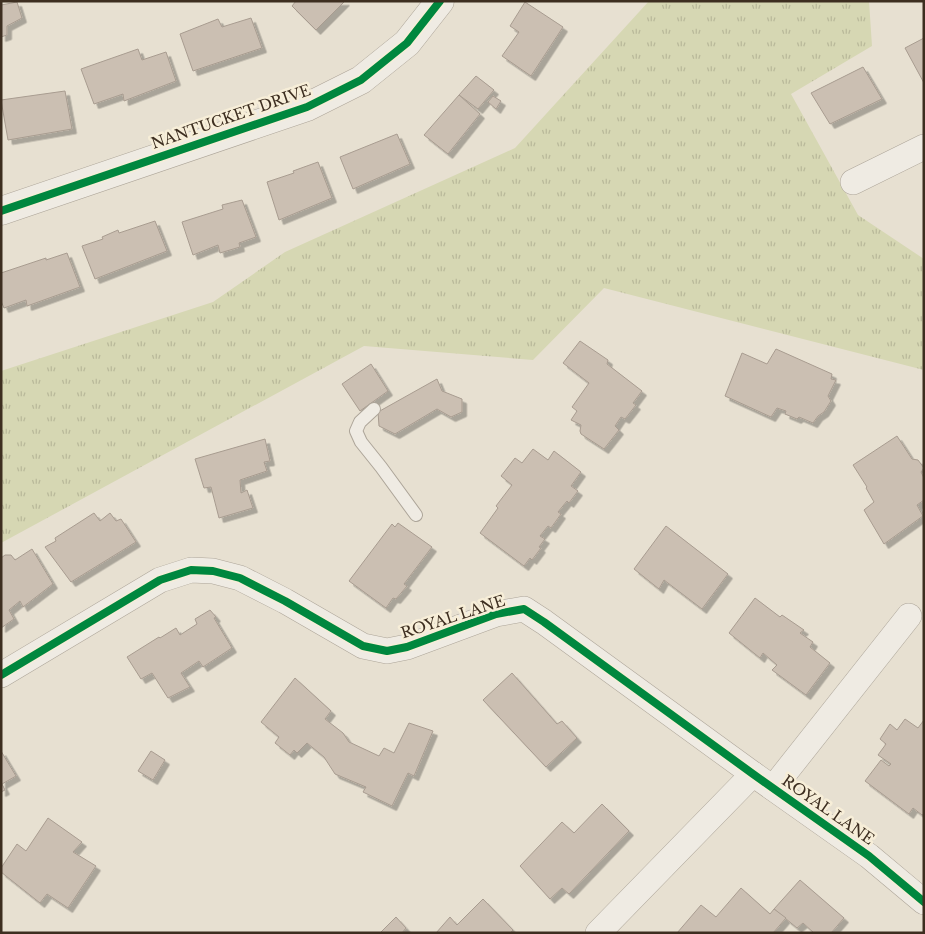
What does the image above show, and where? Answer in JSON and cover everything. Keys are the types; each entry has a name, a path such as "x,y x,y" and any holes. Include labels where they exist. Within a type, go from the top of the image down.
{"street":[{"name":"NANTUCKET DRIVE","path":"1,211 307,107 361,80 407,43 440,1"},
{"path":"853,182 924,147"},
{"name":"ROYAL LANE","path":"1,675 160,580 191,570 213,571 240,578 285,600 363,646 388,651 407,647 496,614 524,609 869,856 924,902"},
{"name":"ROYAL LANE","path":"773,788 909,616"},
{"path":"598,933 753,774"}],"lane":[{"path":"374,409 360,422 356,431 361,442 416,515"}],"green space":[{"path":"649,1 869,1 872,46 791,94 858,215 924,259 924,370 604,288 533,360 364,346 1,543 1,371 213,302 285,252 515,148"}],"building":[{"path":"296,1 345,1 316,30 292,6"},
{"path":"17,2 22,18 7,26 7,35 1,37 1,5"},
{"path":"525,2 563,27 531,76 502,56 519,32 510,26"},
{"path":"251,18 262,48 193,71 180,34 218,19 222,27"},
{"path":"924,38 924,83 905,48"},
{"path":"138,49 142,60 166,52 176,81 124,101 123,94 94,104 81,69"},
{"path":"863,67 882,99 830,124 811,93"},
{"path":"476,76 494,90 478,109 459,95"},
{"path":"65,91 72,129 8,140 1,100"},
{"path":"459,95 480,114 448,154 424,135"},
{"path":"493,96 501,101 496,109 488,102"},
{"path":"397,134 410,164 353,189 340,157"},
{"path":"318,162 332,198 279,220 267,182"},
{"path":"242,200 256,237 239,243 240,247 220,253 218,245 193,255 182,222 223,209 222,205"},
{"path":"155,221 167,251 95,279 82,246 103,239 102,237 118,230 119,233"},
{"path":"67,253 80,287 27,306 26,300 4,308 1,301 1,273"},
{"path":"580,341 608,360 607,364 642,391 633,403 636,405 625,419 621,417 615,426 619,430 604,449 581,434 581,425 571,420 577,411 572,407 589,383 563,363"},
{"path":"776,349 832,374 831,379 836,380 828,396 831,401 824,412 813,423 785,414 786,411 777,408 771,417 725,396 742,353 767,364"},
{"path":"371,364 388,391 360,411 342,384"},
{"path":"437,379 442,391 462,399 462,412 451,417 437,409 395,434 379,426 378,412"},
{"path":"897,436 912,459 918,460 924,468 921,472 924,478 924,500 917,505 923,516 884,544 864,510 874,502 853,465"},
{"path":"265,439 270,461 264,462 267,471 240,480 241,493 247,490 253,508 219,518 211,487 204,488 195,459"},
{"path":"533,449 548,460 554,451 581,472 571,486 578,491 569,503 567,501 558,512 561,514 551,528 548,526 540,536 545,539 539,547 541,548 532,560 530,558 524,566 480,533 498,508 496,506 512,485 501,476 515,458 522,463"},
{"path":"94,513 100,521 110,513 116,521 121,519 136,542 71,582 45,547 56,541 55,538"},
{"path":"398,523 432,547 404,584 407,586 396,599 393,598 386,608 349,581 392,524 395,527"},
{"path":"666,526 728,574 702,609 664,580 659,589 634,569"},
{"path":"32,549 53,584 23,607 20,601 9,610 14,619 1,628 1,558 5,555 11,555 15,560"},
{"path":"755,598 780,617 782,615 804,630 800,633 813,642 810,647 830,663 806,695 772,670 777,665 763,653 760,658 729,633"},
{"path":"210,610 216,617 214,618 232,648 203,667 199,661 181,673 190,687 168,698 152,673 141,679 127,657 176,628 180,635 197,624 195,619"},
{"path":"512,673 557,724 562,721 577,738 546,767 483,700"},
{"path":"295,678 331,711 325,719 343,733 349,742 379,756 384,748 394,753 409,723 433,731 414,776 408,773 392,806 363,792 366,787 335,774 324,757 307,743 297,753 294,750 290,755 275,743 279,737 261,722"},
{"path":"905,719 918,728 924,720 924,813 922,815 913,808 909,814 865,781 881,760 889,766 891,764 878,755 886,744 880,739 890,724 897,730"},
{"path":"1,751 16,776 2,784 5,790 1,792"},
{"path":"151,751 165,760 153,780 138,771"},
{"path":"602,804 629,831 569,894 562,888 550,899 520,866 562,822 574,833"},
{"path":"48,818 82,842 73,852 96,866 68,908 47,894 40,903 1,872 1,868 17,844 26,851"},
{"path":"800,880 844,918 831,933 814,933 803,923 797,928 774,909"},
{"path":"741,888 770,914 774,909 786,918 773,933 677,933 701,905 716,917"},
{"path":"483,899 513,930 510,933 436,933 450,917 457,925"},
{"path":"396,917 406,928 402,933 380,933"}],"cycle path":[{"path":"1,211 307,107 361,80 407,43 440,1"},
{"path":"1,675 160,580 191,570 213,571 240,578 285,601 363,646 387,651 407,647 496,614 524,609 869,856 924,902"}]}
